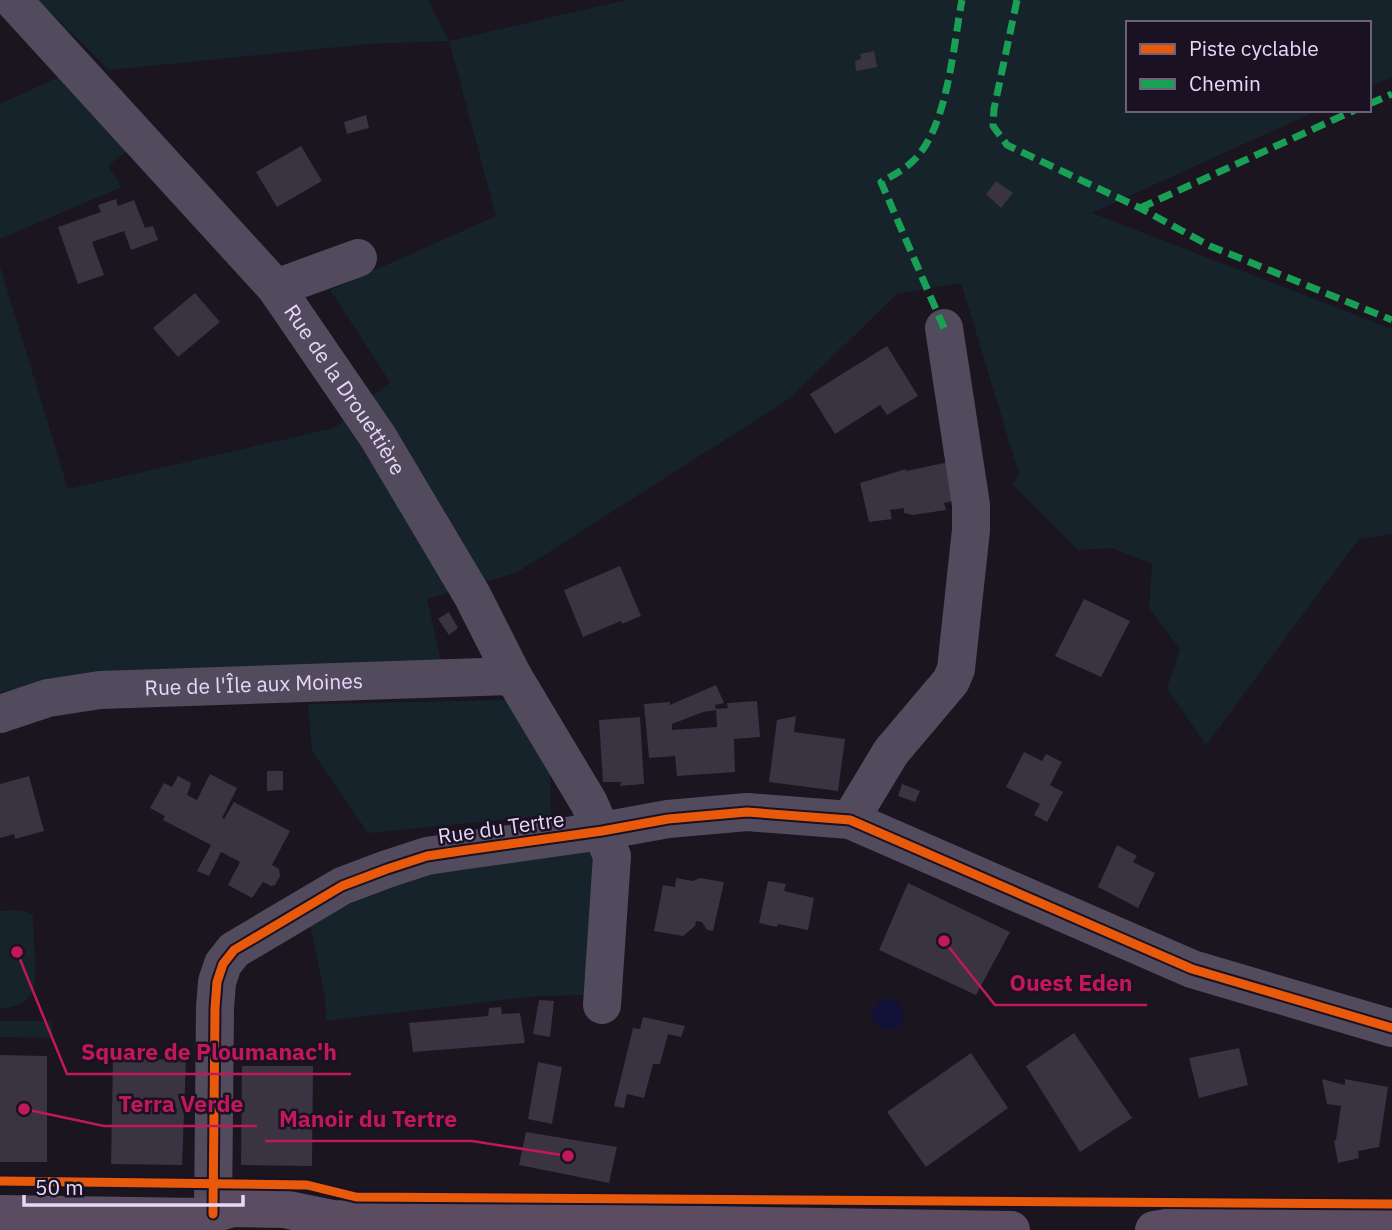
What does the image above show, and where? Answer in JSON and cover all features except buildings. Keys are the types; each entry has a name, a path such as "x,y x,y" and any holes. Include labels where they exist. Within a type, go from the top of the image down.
{"main road":[{"path":"0,1214 214,1220 233,1208 284,1209 333,1219 1011,1230"},
{"path":"288,1230 333,1219"},
{"path":"1154,1230 1209,1221 1392,1223"}],"street":[{"name":"Rue de la Drouettière","path":"13,0 276,288 378,437 472,595 513,676 589,803 612,856 602,1005"},
{"path":"276,288 358,258"},
{"path":"850,820 891,752 951,681 956,669 971,530 971,505 943,328"},
{"name":"Rue de l'Île aux Moines","path":"0,714 48,698 100,690 513,676"},
{"name":"Rue du Tertre","path":"214,1220 217,982 223,964 234,950 342,886 427,856 668,819 747,812 850,820 1192,970 1392,1028"}],"shaded area":[{"path":"38,0 428,0 449,41 368,44 109,70"},
{"path":"626,0 1392,0 1392,77 1371,86 1371,21 1126,21 1126,112 1315,112 1092,213 1392,329 1392,534 1359,539 1206,745 1167,688 1180,649 1149,608 1152,564 1112,548 1078,550 1013,485 1019,474 961,283 897,294 789,399 516,573 427,599 443,670 84,679 0,692 0,266 68,489 334,428 390,382 330,290 496,216 449,41"},
{"path":"63,75 131,147 108,166 122,187 0,239 0,104"},
{"path":"506,700 550,774 551,815 368,833 312,751 308,704"},
{"path":"593,843 591,995 538,996 326,1021 325,997 310,925 361,899 417,879"},
{"path":"14,910 33,916 33,990 23,1002 0,1008 0,911"},
{"path":"886,998 900,1004 904,1016 899,1027 885,1030 873,1020 871,1012"},
{"path":"0,1021 52,1021 53,1038 0,1037"}],"marked path":[{"path":"944,328 881,182 913,161 934,128 942,108 962,0"},
{"path":"1017,0 994,109 993,126 1007,145 1140,208 1210,246 1392,320"},
{"path":"1371,103 1392,94"},
{"path":"1140,208 1351,112"}],"cycle path":[{"path":"213,1214 215,1008 217,982 223,964 234,950 342,886 427,856 668,819 747,812 850,820 1192,969 1392,1028"},
{"path":"0,1181 307,1185 356,1197 1392,1204"}],"place":[{"name":"Ouest Eden","path":"944,941"},
{"name":"Square de Ploumanac'h","path":"17,952"},
{"name":"Terra Verde","path":"24,1109"},
{"name":"Manoir du Tertre","path":"568,1156"}]}
